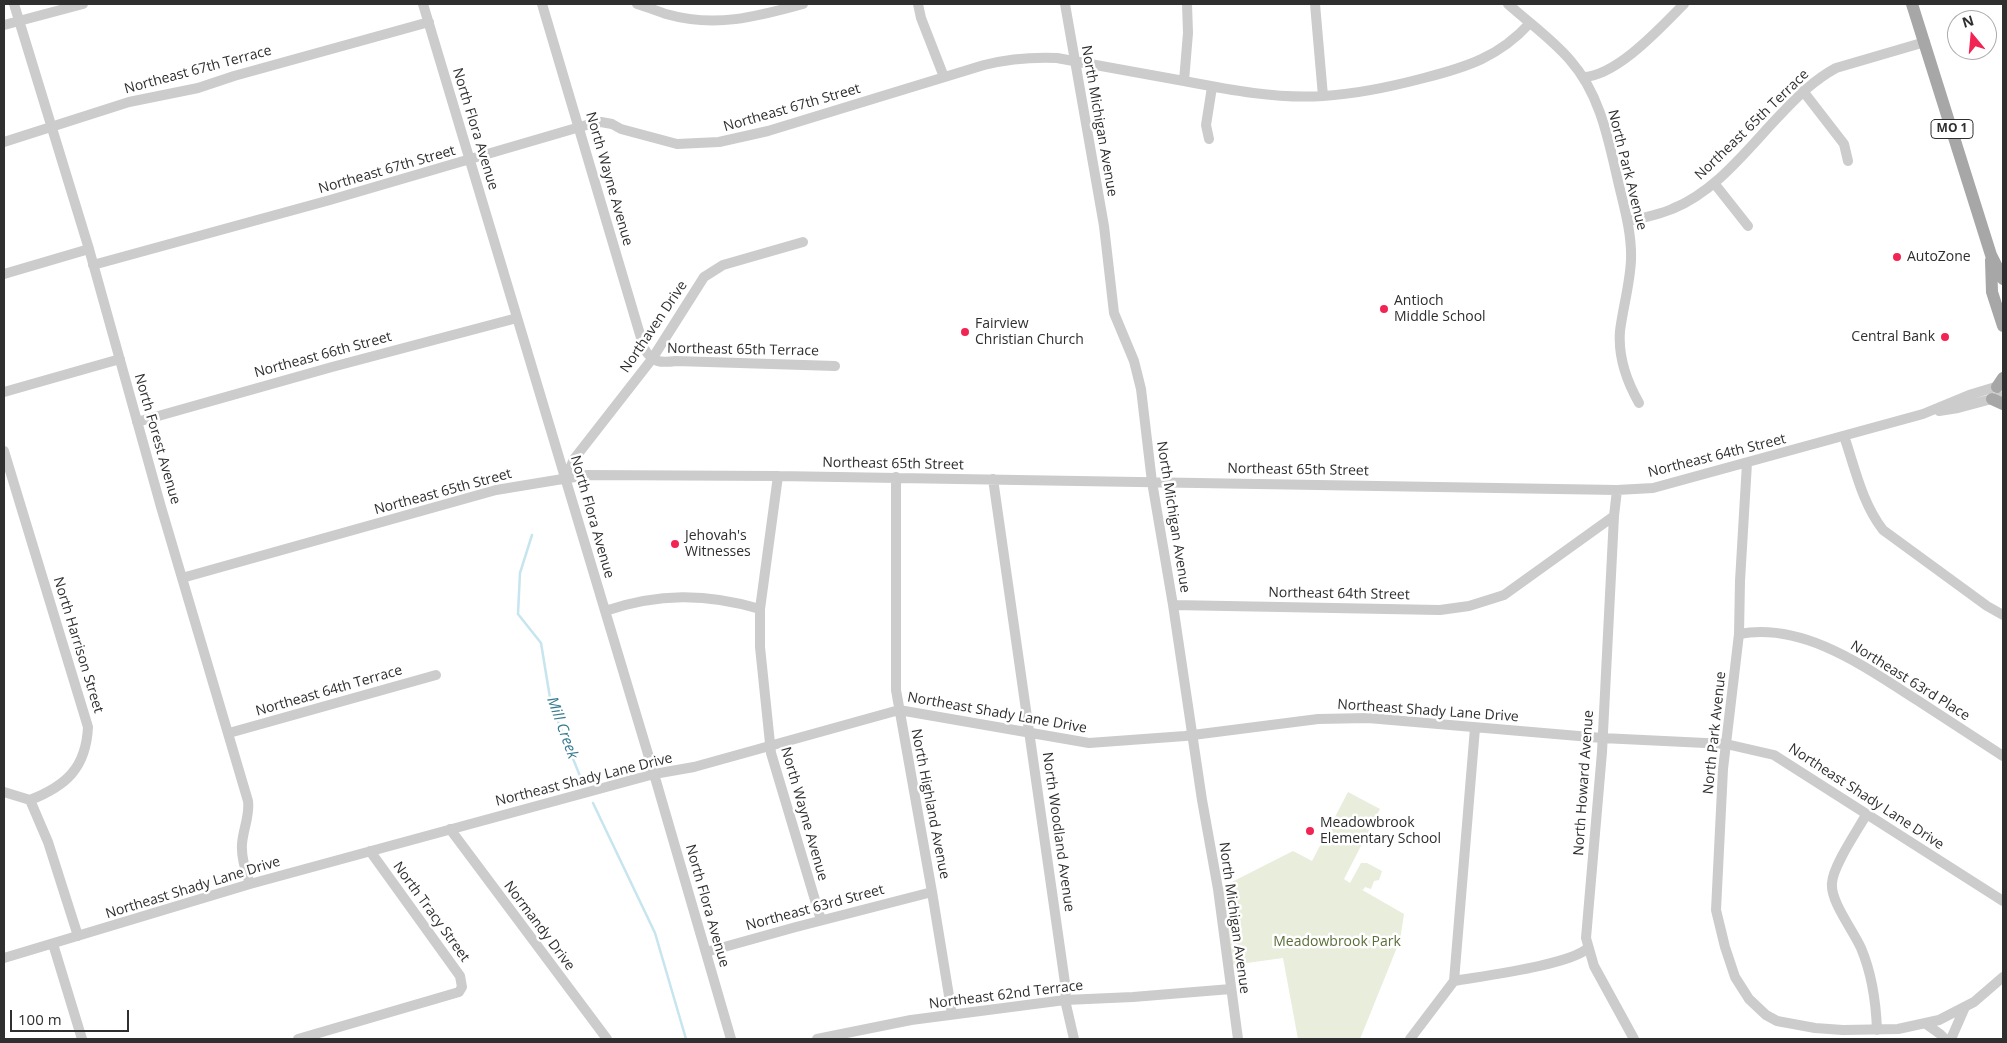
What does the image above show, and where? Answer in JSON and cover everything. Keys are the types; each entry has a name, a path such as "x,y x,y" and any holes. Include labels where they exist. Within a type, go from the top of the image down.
{"main road":[{"name":"MO 1","path":"1912,4 1991,255 2003,278"},
{"name":"MO 1","path":"1991,255 1992,292 2003,326"}],"street":[{"name":"North Forest Avenue","path":"14,4 94,265 137,422 248,801 248,817 242,855 250,884"},
{"path":"4,25 83,4"},
{"name":"North Flora Avenue","path":"423,4 566,478 731,1039"},
{"name":"North Wayne Avenue","path":"542,4 644,348 652,359"},
{"path":"638,4 688,19 721,22 757,16 803,4"},
{"path":"918,4 921,18 944,77"},
{"name":"North Michigan Avenue","path":"1065,4 1104,226 1104,247 1114,313 1138,374 1152,482 1219,898 1238,1039"},
{"path":"1184,81 1188,33 1187,4"},
{"path":"1315,4 1323,96"},
{"name":"North Park Avenue","path":"1508,4 1568,58 1583,77 1601,114 1628,221 1631,259 1620,332 1628,385 1639,403"},
{"path":"1583,77 1591,77 1627,57 1650,38 1684,4"},
{"name":"Northeast 67th Terrace","path":"4,142 129,102 198,88 234,76 429,22"},
{"name":"Northeast 67th Street","path":"94,265 471,160 590,124 606,123 677,144 719,142 760,133 984,64 1013,59 1057,58 1212,87 1263,94 1323,96 1378,90 1447,72 1486,58 1509,44 1530,23"},
{"name":"Northeast 65th Terrace","path":"1628,221 1672,210 1700,194 1714,183 1802,91 1823,75 1836,68 1924,42"},
{"path":"1210,139 1206,124 1212,87"},
{"path":"1802,91 1844,144 1848,160"},
{"path":"1714,183 1748,226"},
{"name":"Northaven Drive","path":"566,478 574,459 652,359 708,273 723,265 803,242"},
{"path":"4,274 89,248"},
{"name":"Northeast 66th Street","path":"137,422 332,367 517,318"},
{"path":"4,392 120,359"},
{"name":"Northeast 65th Terrace","path":"652,359 660,363 676,361 835,366"},
{"name":"Northeast 64th Street","path":"1617,490 1653,488 1923,414 1969,395 2000,392"},
{"path":"1844,436 1871,513 1884,530 1987,606 2003,615"},
{"name":"North Harrison Street","path":"4,451 88,728 88,739 83,756 70,776 51,791 30,800"},
{"name":"North Park Avenue","path":"1747,463 1739,634 1726,744 1716,910 1735,977 1749,999 1766,1015 1787,1024 1843,1030 1877,1030 1926,1024 1965,1007"},
{"name":"Northeast 65th Street","path":"182,578 496,490 587,475 993,479 1617,490"},
{"name":"North Wayne Avenue","path":"778,476 760,609 760,647 770,747 821,920"},
{"name":"North Highland Avenue","path":"896,478 896,690 952,1014"},
{"name":"North Woodland Avenue","path":"993,479 1066,990 1065,1000 1074,1039"},
{"path":"1614,516 1617,490"},
{"name":"Northeast 64th Street","path":"1173,605 1440,610 1469,606 1504,595 1614,516"},
{"name":"North Howard Avenue","path":"1614,516 1602,738 1586,938 1594,966 1634,1039"},
{"path":"605,611 634,602 679,597 724,601 760,609"},
{"name":"Northeast 63rd Place","path":"1739,634 1764,631 1781,633 1836,652 1879,675 2003,756"},
{"name":"Northeast 64th Terrace","path":"229,734 436,675"},
{"name":"Northeast Shady Lane Drive","path":"4,958 250,884 654,774 694,767 770,747 899,710 1089,743 1192,736 1318,719 1368,718 1602,738 1726,744 1774,754 2003,901"},
{"path":"1410,1039 1454,981 1475,728"},
{"path":"4,792 30,800 48,842 78,936"},
{"path":"1866,814 1834,873 1832,889 1835,900 1852,928 1866,963 1875,1000 1877,1030"},
{"name":"Normandy Drive","path":"450,829 607,1039"},
{"name":"North Tracy Street","path":"298,1039 459,992 462,987 460,976 370,851"},
{"name":"Northeast 63rd Street","path":"706,952 932,892"},
{"path":"54,944 82,1039"},
{"path":"1454,981 1549,963 1582,954 1588,948"},
{"path":"1951,1039 1965,1007 2003,977"},
{"name":"Northeast 62nd Terrace","path":"816,1039 911,1020 1065,1000 1133,998 1231,989"},
{"path":"1926,1024 1945,1039"}],"green space":[{"name":"Meadowbrook Park","path":"1348,792 1380,809 1344,879 1350,883 1361,863 1367,863 1382,871 1379,880 1374,881 1371,889 1365,887 1363,890 1357,887 1404,914 1400,940 1360,1039 1298,1039 1283,958 1225,966 1218,889 1293,851 1312,861"}],"waterway":[{"name":"Mill Creek","path":"532,535 520,573 518,614 541,643 551,704 582,781"},
{"name":"Mill Creek","path":"593,803 655,933 686,1039"}],"place":[{"name":"AutoZone","path":"1897,257"},
{"name":"Antioch Middle School","path":"1384,309"},
{"name":"Fairview Christian Church","path":"965,332"},
{"name":"Central Bank","path":"1945,337"},
{"name":"Jehovah's Witnesses","path":"675,544"},
{"name":"Meadowbrook Elementary School","path":"1310,831"}]}
